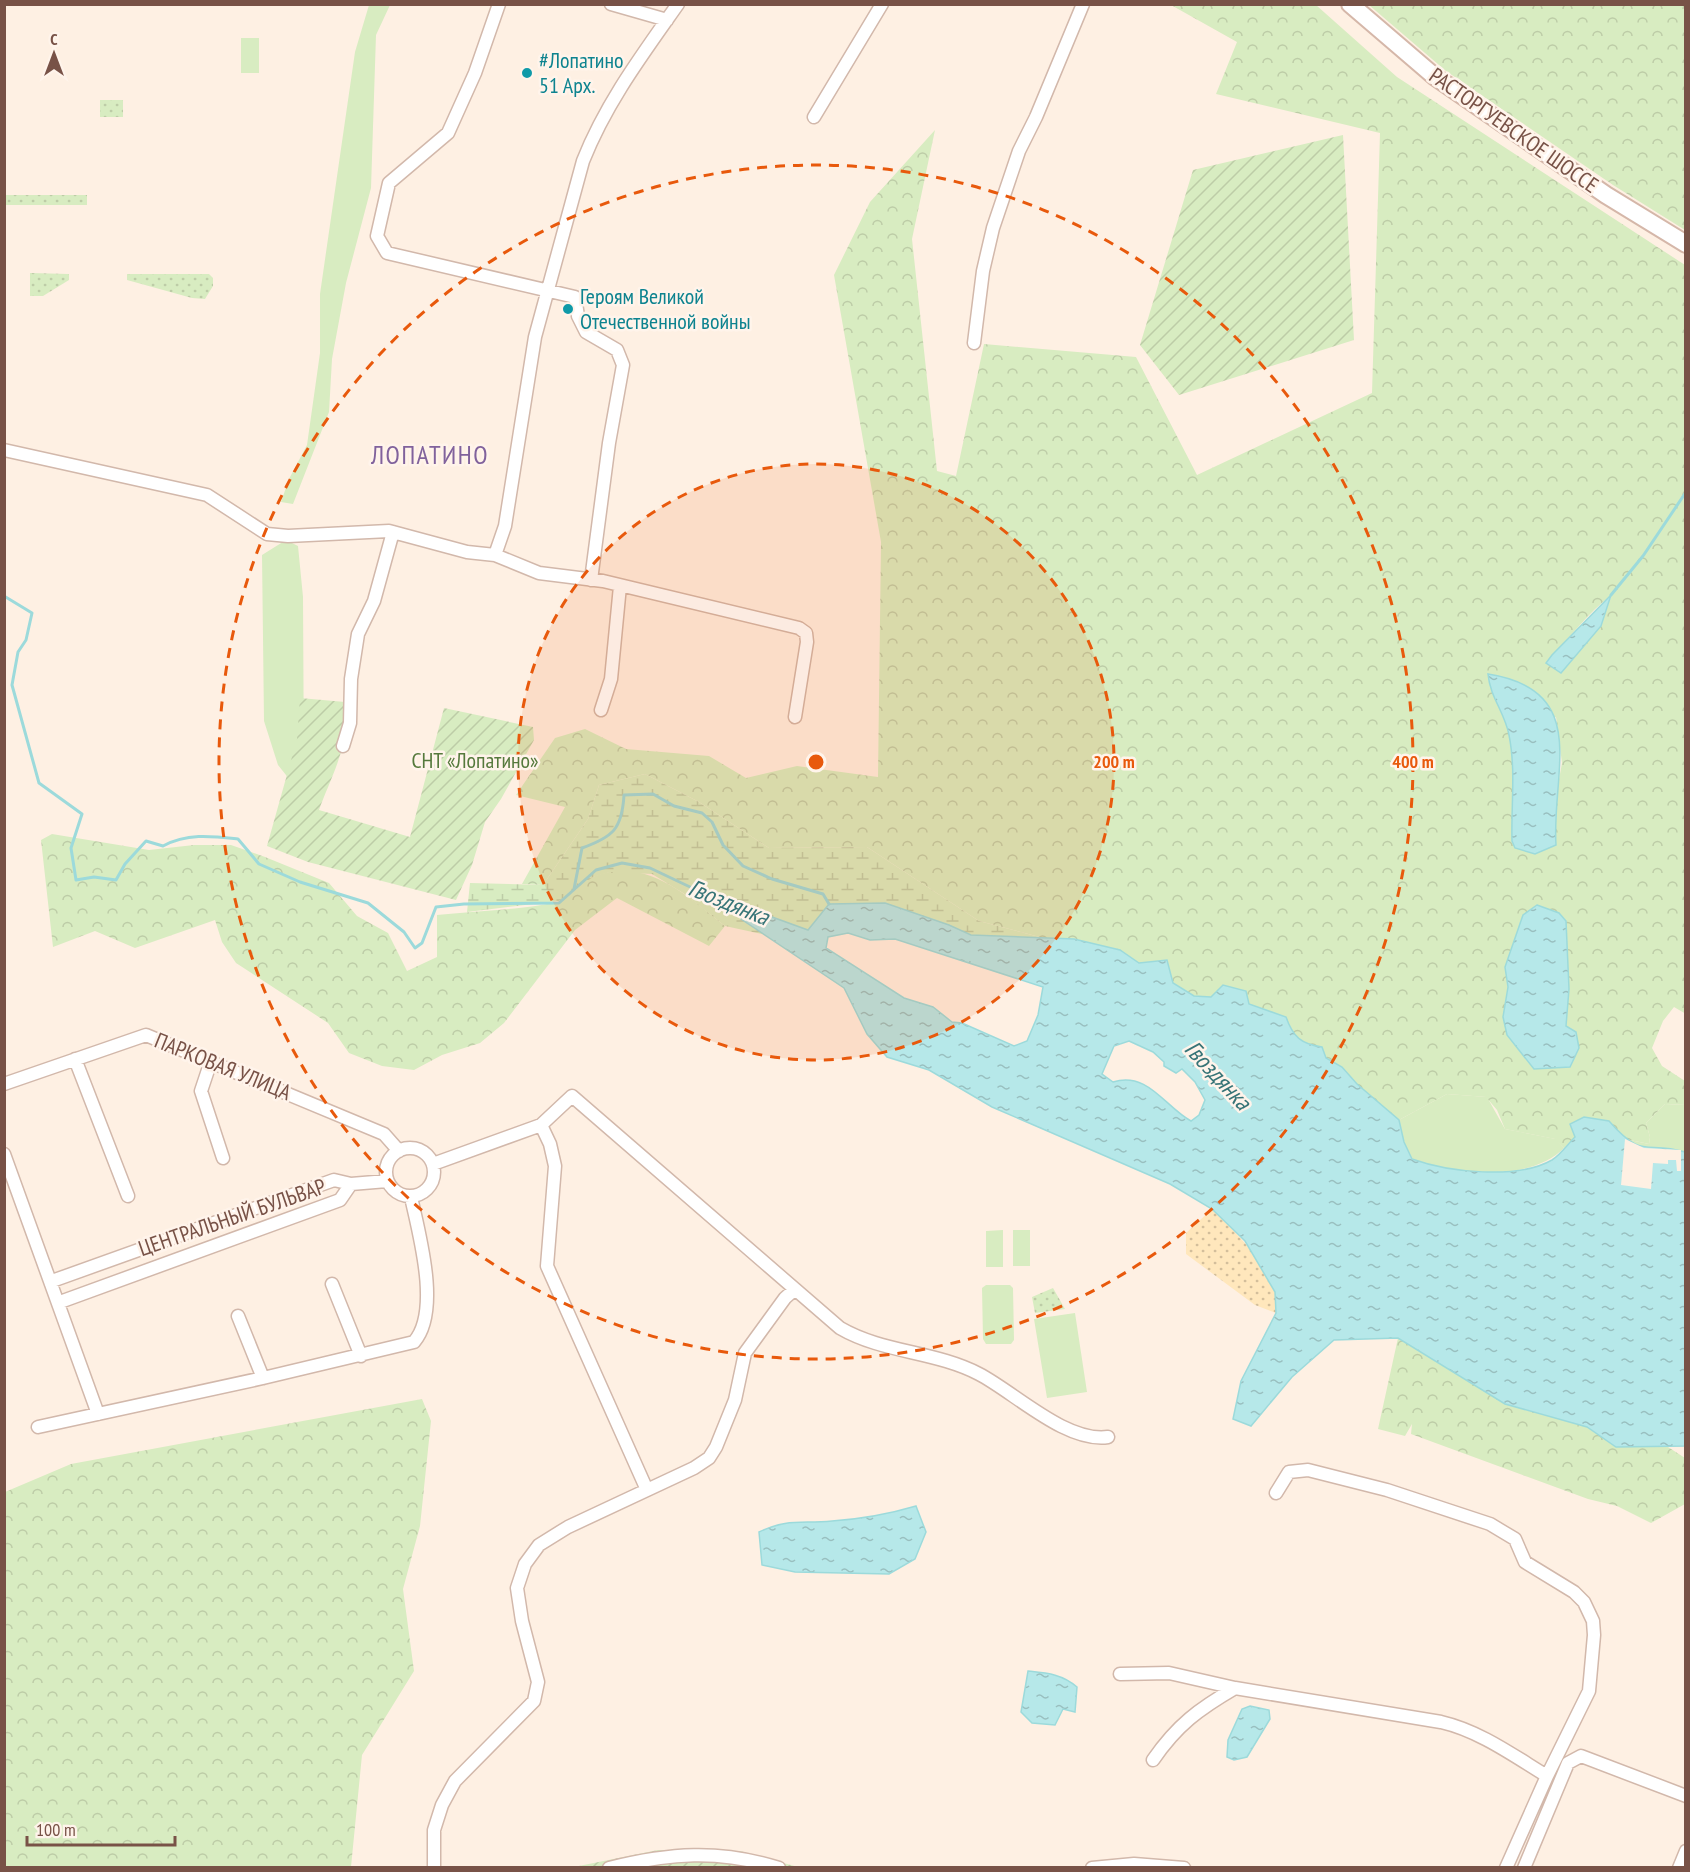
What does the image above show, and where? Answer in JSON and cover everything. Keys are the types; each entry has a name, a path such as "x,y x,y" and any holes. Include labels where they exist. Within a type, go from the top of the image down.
{"main road":[{"name":"РАСТОРГУЕВСКОЕ ШОССЕ","path":"1350,4 1434,76 1606,195 1686,244"}],"street":[{"path":"499,4 475,73 448,133 389,183 377,236 387,253 575,297 578,316 586,332 617,350 623,365 609,443 591,580"},
{"path":"611,4 667,21"},
{"path":"495,555 505,526 535,337 584,161 594,135 622,84 678,4"},
{"path":"814,117 882,4"},
{"path":"974,343 993,228 1019,151 1036,117 1083,4"},
{"path":"4,450 207,495 267,534 393,532 467,552 495,555 539,573 620,586 799,628 806,633 795,717"},
{"path":"343,746 350,723 351,679 358,633 374,602 393,532"},
{"path":"601,710 611,678 620,586"},
{"name":"ПАРКОВАЯ УЛИЦА","path":"4,1084 146,1035 384,1134 399,1151"},
{"path":"75,1059 128,1196"},
{"path":"211,1061 201,1091 223,1158"},
{"path":"433,1164 541,1125 572,1096 837,1326 853,1336 957,1365 979,1374 1068,1428 1099,1438 1108,1437"},
{"path":"541,1125 550,1144 555,1166 547,1266 646,1490"},
{"path":"414,1148 424,1152 433,1164 434,1178 429,1187 411,1197 395,1192 387,1181 385,1169 388,1160 399,1151 414,1148"},
{"path":"4,1154 60,1302 98,1414"},
{"name":"ЦЕНТРАЛЬНЫЙ БУЛЬВАР","path":"52,1281 334,1180 351,1184 340,1200 60,1302"},
{"path":"351,1184 387,1181"},
{"path":"38,1427 361,1356 414,1342 421,1334 429,1285 411,1197"},
{"path":"332,1284 361,1356"},
{"path":"434,1868 434,1830 442,1805 455,1781 534,1701 538,1682 522,1621 517,1588 525,1564 539,1545 568,1527 694,1468 709,1458 735,1400 745,1353 785,1298 794,1290"},
{"path":"238,1316 263,1378"},
{"path":"1276,1493 1288,1472 1308,1470 1388,1490 1490,1524 1515,1539 1525,1562 1574,1592 1584,1602 1593,1621 1594,1635 1589,1691 1547,1776 1506,1868"},
{"path":"1120,1674 1169,1673 1235,1688 1458,1726 1547,1776"},
{"path":"1153,1760 1178,1726 1203,1707 1235,1688"},
{"path":"1524,1868 1568,1763 1581,1756 1686,1796"},
{"path":"1679,1868 1686,1851"},
{"path":"609,1868 651,1857 686,1854 738,1856 779,1868"},
{"path":"1092,1868 1134,1864 1184,1868"}],"green space":[{"path":"369,5 390,5 376,35 371,188 346,283 332,359 329,412 293,504 281,502 289,479 307,445 320,353 320,294 355,52"},
{"path":"1171,5 1316,5 1397,77 1685,265 1686,1014 1674,1007 1663,1021 1652,1048 1662,1066 1685,1081 1686,1105 1665,1104 1646,1123 1650,1137 1649,1144 1625,1139 1609,1121 1575,1137 1564,1148 1555,1139 1505,1129 1497,1110 1486,1097 1447,1094 1399,1120 1357,1084 1342,1067 1326,1058 1322,1047 1308,1044 1299,1038 1286,1017 1248,1004 1194,996 1173,983 1167,960 1139,963 1120,950 1074,939 1047,939 979,921 867,847 769,848 699,802 645,774 599,785 588,819 543,885 522,884 565,807 516,795 555,738 585,729 626,749 709,756 746,778 797,766 878,777 881,542 834,275 870,202 935,130 912,239 937,471 956,476 984,344 1136,357 1197,475 1372,393 1380,133 1216,94 1237,42","holes":["1611,596 1601,626 1561,673 1552,655 1587,617","1556,717 1562,763 1556,796 1556,845 1512,841 1514,761 1509,731","1559,913 1566,921 1569,989 1566,1027 1503,1018 1508,987 1505,967"]},
{"path":"1369,5 1685,5 1685,230 1613,185 1446,71"},
{"path":"241,38 259,38 259,73 241,73"},
{"path":"100,100 123,100 123,117 100,117"},
{"path":"1343,135 1354,340 1179,395 1140,345 1193,170"},
{"path":"5,195 87,195 87,205 5,205"},
{"path":"30,273 69,274 69,280 43,296 30,296"},
{"path":"127,274 209,274 213,278 213,286 205,299 192,298 127,280"},
{"path":"286,540 298,546 303,597 304,777 294,785 278,765 264,721 262,555"},
{"name":"СНТ «Лопатино»","path":"300,698 345,702 347,715 344,743 319,810 410,837 444,708 533,727 534,740 501,799 485,822 472,865 456,900 308,862 267,846 297,739"},
{"path":"645,774 699,802 769,848 867,847 979,921 1047,939 971,935 885,903 829,904 808,930 747,908 741,919 766,935 725,926 683,893 652,874 610,872 593,877 559,901 467,912 470,883 543,885 588,819 599,785"},
{"path":"52,834 149,850 194,845 231,845 265,857 329,883 357,916 388,933 407,971 437,957 437,915 514,909 557,902 567,897 590,878 614,871 632,871 649,875 666,883 697,903 725,926 709,946 617,898 575,930 504,1023 480,1043 442,1055 414,1070 382,1066 349,1053 328,1023 236,963 222,942 215,920 135,948 95,931 53,947 41,840"},
{"path":"1447,1094 1487,1097 1505,1129 1556,1139 1564,1148 1549,1159 1532,1167 1491,1173 1449,1169 1412,1159 1404,1142 1399,1120"},
{"path":"1665,1104 1685,1105 1685,1152 1644,1148 1625,1139 1649,1144 1650,1137 1646,1123"},
{"path":"1003,1230 1003,1267 986,1267 986,1231"},
{"path":"1013,1230 1030,1230 1030,1266 1013,1266"},
{"path":"986,1285 1010,1285 1013,1288 1014,1340 1011,1344 986,1344 983,1339 982,1288"},
{"path":"1053,1288 1065,1309 1035,1313 1032,1297"},
{"path":"1075,1313 1087,1392 1047,1398 1034,1319"},
{"path":"1398,1338 1505,1404 1587,1427 1616,1447 1668,1447 1685,1458 1685,1504 1651,1523 1617,1506 1588,1499 1411,1434 1412,1424 1405,1436 1378,1429"},
{"path":"422,1399 431,1421 420,1526 403,1589 414,1671 362,1755 351,1867 5,1867 5,1492 71,1464"},
{"path":"658,1850 740,1851 798,1867 569,1868"}],"sand":[{"path":"1212,1209 1249,1248 1267,1272 1276,1294 1276,1313 1255,1305 1186,1254 1186,1233"}],"water":[{"path":"1611,595 1601,626 1561,673 1546,663 1552,655"},
{"path":"1488,674 1521,683 1542,697 1554,716 1559,738 1560,763 1556,845 1535,854 1515,848 1512,841 1511,748 1507,727"},
{"path":"885,903 971,935 1074,939 1120,950 1139,963 1167,960 1173,983 1194,996 1211,997 1223,985 1246,991 1249,1004 1286,1017 1299,1038 1308,1044 1322,1047 1326,1058 1342,1067 1357,1084 1399,1120 1404,1142 1412,1159 1427,1164 1482,1172 1502,1172 1537,1166 1552,1160 1561,1152 1575,1137 1570,1124 1584,1117 1609,1121 1630,1141 1638,1145 1685,1152 1685,1446 1616,1447 1587,1427 1505,1404 1398,1338 1334,1340 1292,1377 1251,1426 1233,1419 1241,1381 1276,1313 1275,1292 1245,1241 1212,1209 1170,1184 992,1107 929,1070 887,1057 867,1034 844,988 741,919 747,908 808,930 829,904","holes":["848,933 870,940 895,939 1043,987 1038,1015 1027,1041 1014,1046 962,1023 952,1022 933,1007 904,998 826,948 828,937","1129,1041 1153,1052 1164,1062 1164,1066 1176,1073 1182,1069 1195,1082 1205,1100 1199,1115 1191,1121 1146,1086 1136,1081 1113,1082 1102,1074 1114,1046"]},
{"path":"1537,905 1559,913 1566,921 1569,989 1566,1026 1576,1032 1579,1048 1570,1067 1534,1069 1507,1035 1503,1017 1508,987 1505,967 1523,915"},
{"path":"916,1506 926,1532 915,1559 889,1574 795,1572 762,1565 759,1532 769,1528 787,1523 864,1517"},
{"path":"1028,1671 1060,1677 1077,1687 1075,1712 1063,1709 1055,1725 1032,1723 1021,1712"},
{"path":"1250,1706 1269,1710 1270,1719 1247,1757 1234,1760 1227,1757 1228,1740 1242,1709"}],"pier":[{"path":"1625,1139 1644,1148 1681,1150 1681,1171 1677,1171 1676,1160 1668,1160 1668,1164 1653,1163 1651,1189 1621,1185"}],"waterway":[{"path":"1611,595 1643,556 1686,492"},
{"name":"Гвоздянка","path":"4,596 32,613 26,640 18,652 12,685 39,783 82,814 71,848 76,880 94,877 116,880 125,864 146,841 163,846 190,837 238,839 259,864 300,882 368,903 404,932 415,948 422,943 436,907 464,904 559,903 596,870 622,863 650,868 747,914"},
{"path":"574,889 582,848 601,840 614,830 621,816 624,795 653,794 674,806 702,813 712,822 723,845 743,866 772,879 823,894 829,904"}],"place":[{"name":"#Лопатино 51 Арх.","path":"527,73"},
{"name":"Героям Великой Отечественной войны","path":"568,309"}],"district":[{"name":"ЛОПАТИНО","path":"430,454"}]}
